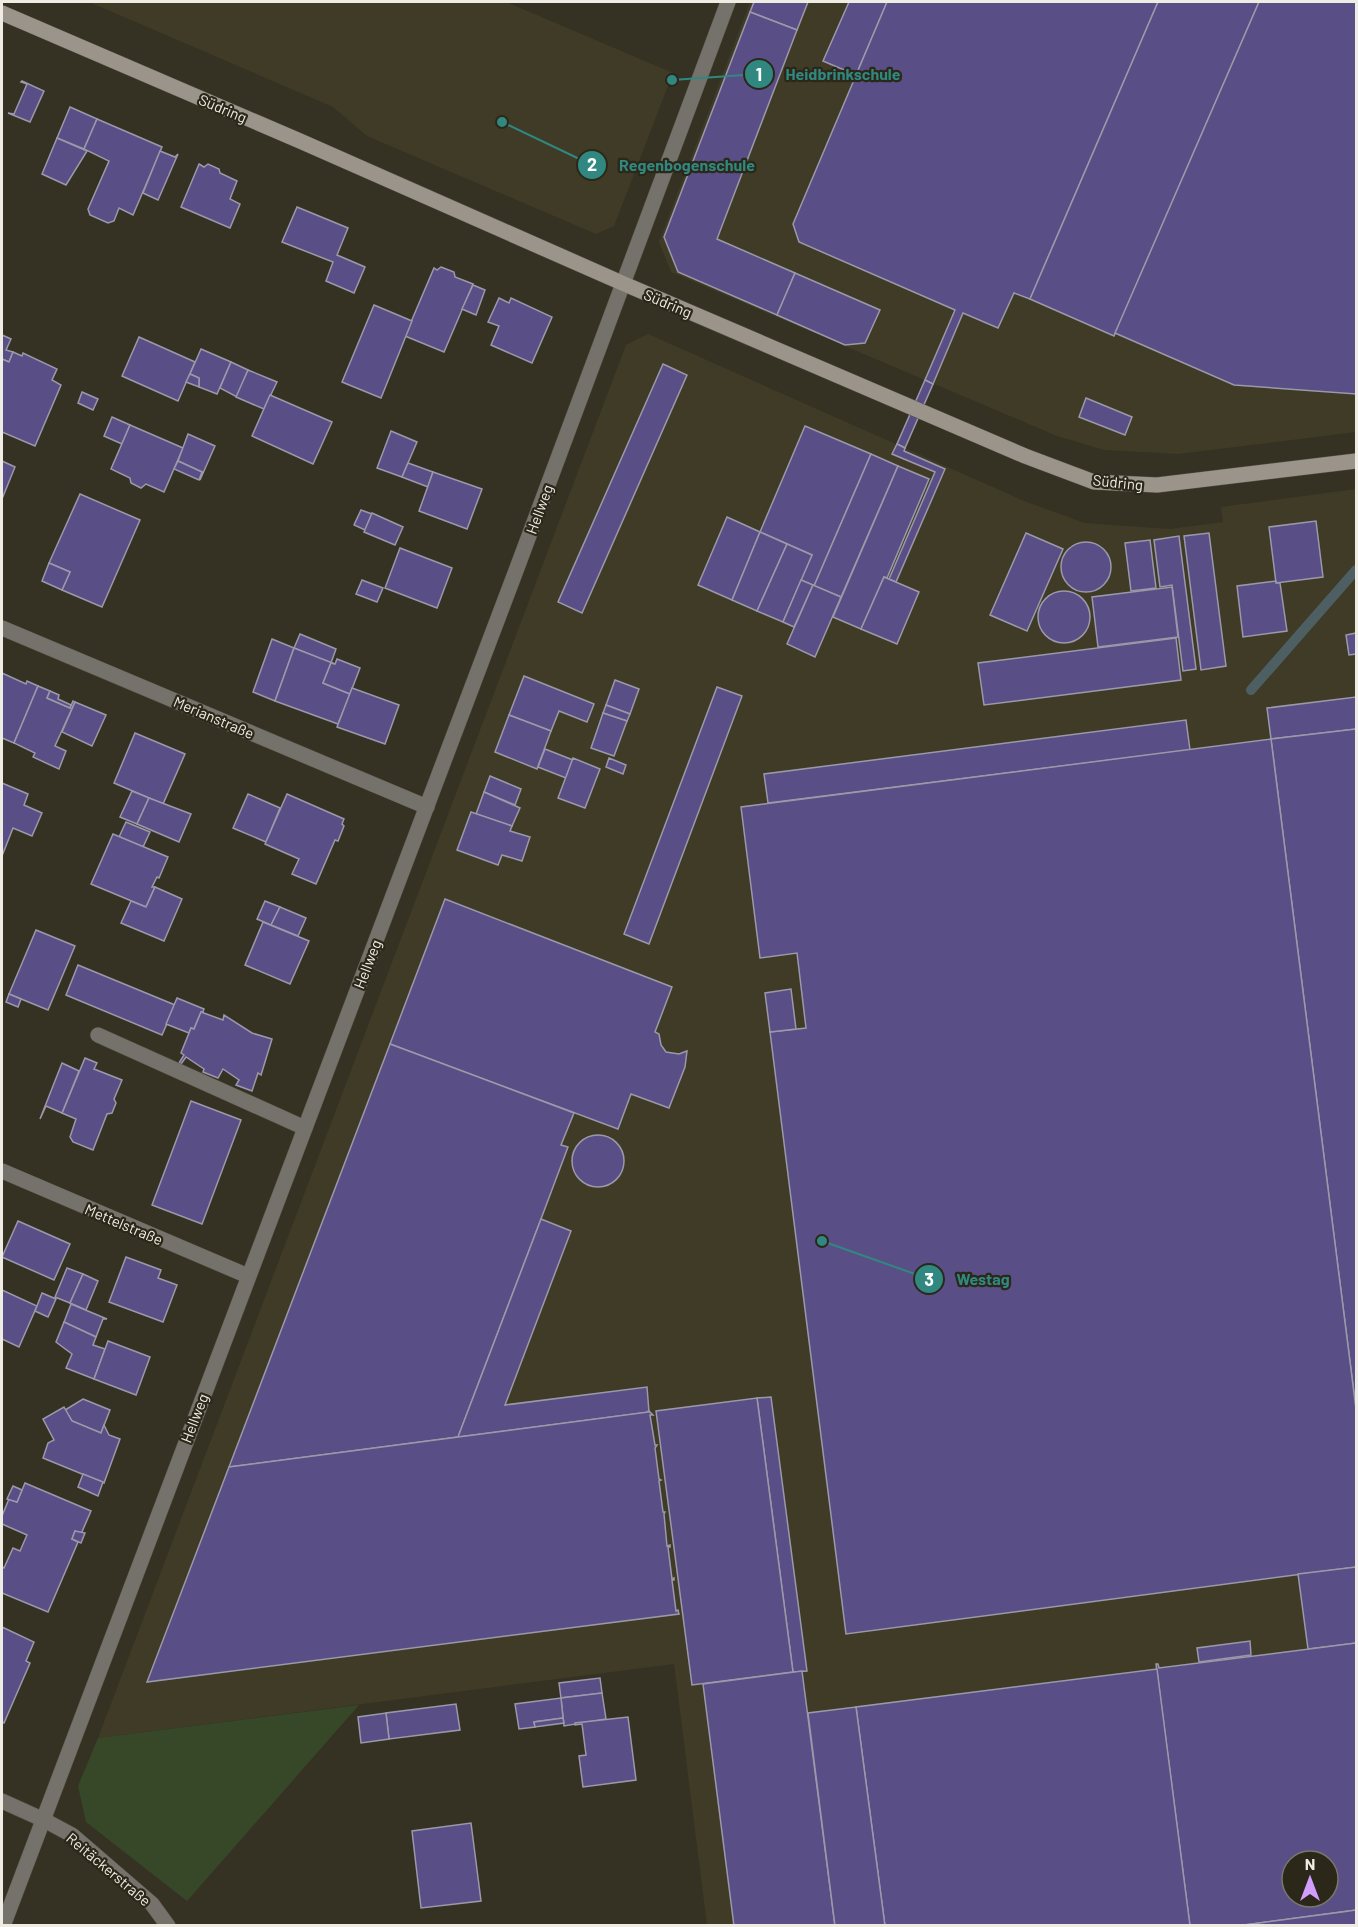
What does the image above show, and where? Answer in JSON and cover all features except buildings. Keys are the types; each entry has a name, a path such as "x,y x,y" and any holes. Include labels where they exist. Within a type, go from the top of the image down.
{"main road":[{"name":"Südring","path":"2,13 622,283 1025,456 1094,482 1157,486 1356,461"}],"street":[{"name":"Hellweg","path":"3,1926 427,807 728,2"},
{"name":"Merianstraße","path":"2,628 427,807"},
{"path":"98,1035 305,1128"},
{"name":"Mettelstraße","path":"2,1171 248,1276"},
{"name":"Reitäckerstraße","path":"2,1801 72,1835 152,1904 168,1926"}],"shaded area":[{"path":"89,2 506,2 673,73 614,226 596,234 367,136 333,107"},
{"path":"750,2 1356,2 1356,432 1178,454 1104,450 1057,436 671,272 659,242"},
{"path":"648,334 1024,501 1085,523 1169,529 1223,522 1221,507 1356,489 1356,1925 707,1925 674,1664 98,1738 626,345"}],"green space":[{"path":"359,1705 187,1901 86,1822 78,1786 98,1738"}],"waterway":[{"path":"1251,690 1356,570"}],"place":[{"name":"Heidbrinkschule","path":"672,80"},
{"name":"Regenbogenschule","path":"502,122"},
{"name":"Westag","path":"822,1241"}]}
